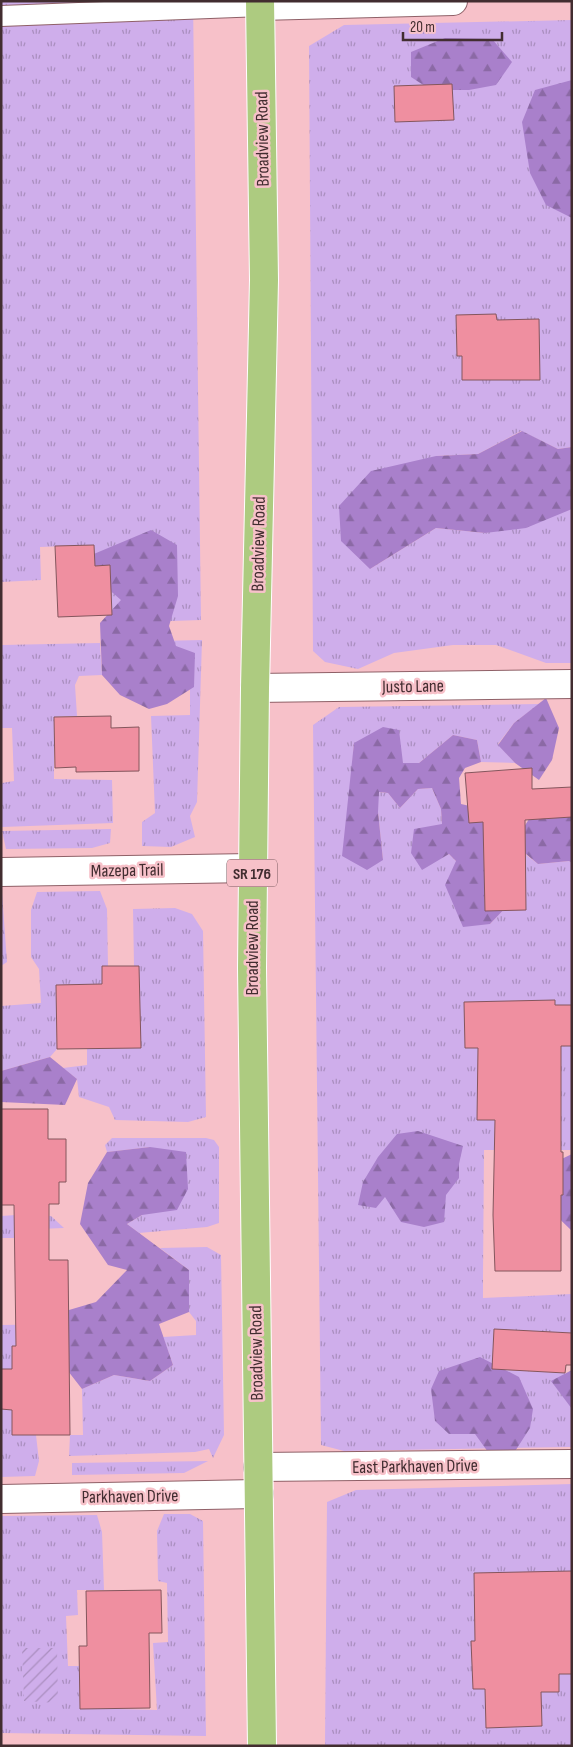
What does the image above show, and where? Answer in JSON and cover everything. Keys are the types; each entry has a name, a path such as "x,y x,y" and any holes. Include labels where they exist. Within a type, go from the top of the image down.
{"main road":[{"name":"Broadview Road","path":"260,4 264,280 252,868 262,1746"}],"street":[{"path":"260,4 453,1"},
{"name":"Justo Lane","path":"255,688 572,684"},
{"name":"Mazepa Trail","path":"1,872 252,868"},
{"name":"East Parkhaven Drive","path":"258,1481 572,1464"},
{"name":"Parkhaven Drive","path":"1,1499 258,1481"}],"lane":[{"path":"1,16 260,4"}],"green space":[{"path":"1,1 193,1 201,620 112,623 95,566 93,545 40,547 41,580 1,582"},
{"path":"572,20 572,447 558,449 521,431 478,454 436,456 370,569 436,528 485,533 572,509 572,663 546,663 496,645 453,645 394,653 358,669 325,662 313,651 309,46 344,25"},
{"path":"445,38 492,39 512,62 496,85 469,90 431,90 411,77 411,52"},
{"path":"572,80 572,218 546,205 530,173 522,122 535,90"},
{"path":"522,431 558,449 572,447 572,509 526,528 485,533 436,528 370,569 341,541 339,506 371,471 436,456 478,454"},
{"path":"151,530 177,545 178,596 169,626 176,646 195,653 194,687 167,704 149,709 120,695 102,675 100,623 121,600 92,575 89,556"},
{"path":"1,639 2,645 100,643 102,675 79,676 75,685 77,716 54,717 54,779 112,780 113,823 2,827 2,783 14,781 12,728 1,728"},
{"path":"202,640 197,802 190,816 195,837 171,847 142,846 142,822 155,813 151,716 190,715 190,680 112,642"},
{"path":"546,698 559,728 552,760 539,780 515,763 498,745 514,723"},
{"path":"539,704 514,723 498,744 515,763 481,762 477,740 453,735 419,763 403,763 354,743 351,783 383,860 378,792 388,793 400,808 418,789 432,788 441,809 442,824 439,859 449,854 456,861 490,924 503,910 526,910 525,854 538,864 569,861 572,863 572,1150 484,1150 483,1298 572,1294 572,1333 494,1329 492,1369 565,1373 572,1409 572,1447 344,1451 321,1445 313,725 339,707"},
{"path":"383,727 399,730 403,763 419,763 453,735 477,740 481,762 465,768 459,778 461,804 500,813 510,903 490,924 463,927 445,885 456,861 449,854 422,870 411,853 414,829 442,824 441,809 432,788 418,789 400,808 388,793 379,792 378,812 383,860 367,870 342,856 354,743"},
{"path":"541,800 572,805 572,863 569,861 538,864 520,849 524,827"},
{"path":"111,829 110,843 92,848 6,849 2,831"},
{"path":"100,891 107,909 108,966 102,966 102,984 56,985 57,1049 50,1057 1,1071 1,1006 41,1003 39,969 31,957 31,910 37,892"},
{"path":"1,893 7,962 1,966"},
{"path":"175,908 192,914 203,931 206,1117 188,1122 115,1120 109,1107 79,1097 77,1079 63,1068 87,1065 87,1049 141,1047 134,966 133,909"},
{"path":"50,1057 77,1079 65,1105 1,1102 1,1071"},
{"path":"418,1131 463,1146 459,1164 459,1178 446,1195 444,1222 424,1227 401,1222 385,1197 376,1208 358,1205 363,1182 378,1157 397,1134"},
{"path":"112,1138 206,1138 214,1140 219,1147 219,1223 207,1227 139,1233 127,1224 142,1215 150,1147 107,1152 105,1145"},
{"path":"150,1147 186,1152 188,1189 177,1210 142,1215 127,1224 189,1270 189,1312 159,1324 173,1365 150,1381 114,1375 82,1389 54,1353 69,1310 96,1302 127,1270 108,1265 80,1224 88,1183 107,1152"},
{"path":"572,1154 572,1231 541,1201 545,1167"},
{"path":"1,1216 51,1216 64,1228 14,1230 14,1238 1,1238"},
{"path":"207,1247 221,1255 224,1435 213,1458 209,1449 195,1452 69,1456 70,1435 83,1435 82,1389 114,1375 150,1381 173,1365 163,1337 196,1335 196,1321 189,1312 189,1270 160,1248"},
{"path":"62,1324 58,1343 12,1346 12,1369 1,1369 1,1325"},
{"path":"480,1357 519,1377 533,1409 530,1428 512,1456 488,1452 475,1434 449,1434 435,1421 431,1389 439,1371"},
{"path":"572,1370 572,1409 551,1381"},
{"path":"1,1409 12,1410 13,1435 36,1435 39,1461 35,1476 1,1477"},
{"path":"208,1461 184,1473 72,1475 72,1463"},
{"path":"572,1484 572,1746 325,1746 327,1502 356,1490"},
{"path":"164,1514 190,1514 203,1521 206,1736 1,1733 1,1516 97,1515 102,1532 104,1590 77,1590 78,1615 66,1616 68,1666 79,1666 80,1708 157,1710 153,1643 168,1642 167,1583 158,1581 157,1531"},
{"path":"22,1648 57,1648 58,1703 24,1701"}],"building":[{"path":"452,84 454,120 395,122 394,86"},
{"path":"496,314 497,320 539,319 540,380 462,380 462,356 457,356 456,315"},
{"path":"94,545 95,566 110,565 112,615 58,617 55,546"},
{"path":"111,716 111,728 139,727 139,771 76,772 76,767 55,768 54,717"},
{"path":"532,768 532,789 572,787 572,817 525,820 526,910 485,911 483,822 469,823 465,773"},
{"path":"102,966 139,966 141,1048 57,1049 56,985 102,984"},
{"path":"555,1000 555,1005 572,1005 572,1046 561,1046 563,1195 561,1195 561,1271 495,1271 493,1215 495,1120 477,1120 478,1048 465,1048 464,1002"},
{"path":"1,1109 48,1109 48,1139 66,1139 66,1182 59,1182 59,1204 49,1204 49,1260 68,1260 70,1435 12,1435 12,1410 1,1409 1,1369 12,1369 12,1346 16,1346 14,1205 1,1205"},
{"path":"494,1329 572,1333 572,1365 566,1365 565,1373 492,1369"},
{"path":"572,1571 572,1674 559,1674 559,1692 541,1692 542,1726 486,1728 485,1689 473,1689 471,1641 475,1641 474,1573"},
{"path":"161,1590 162,1633 149,1633 150,1708 80,1709 79,1646 87,1646 86,1591"}]}
